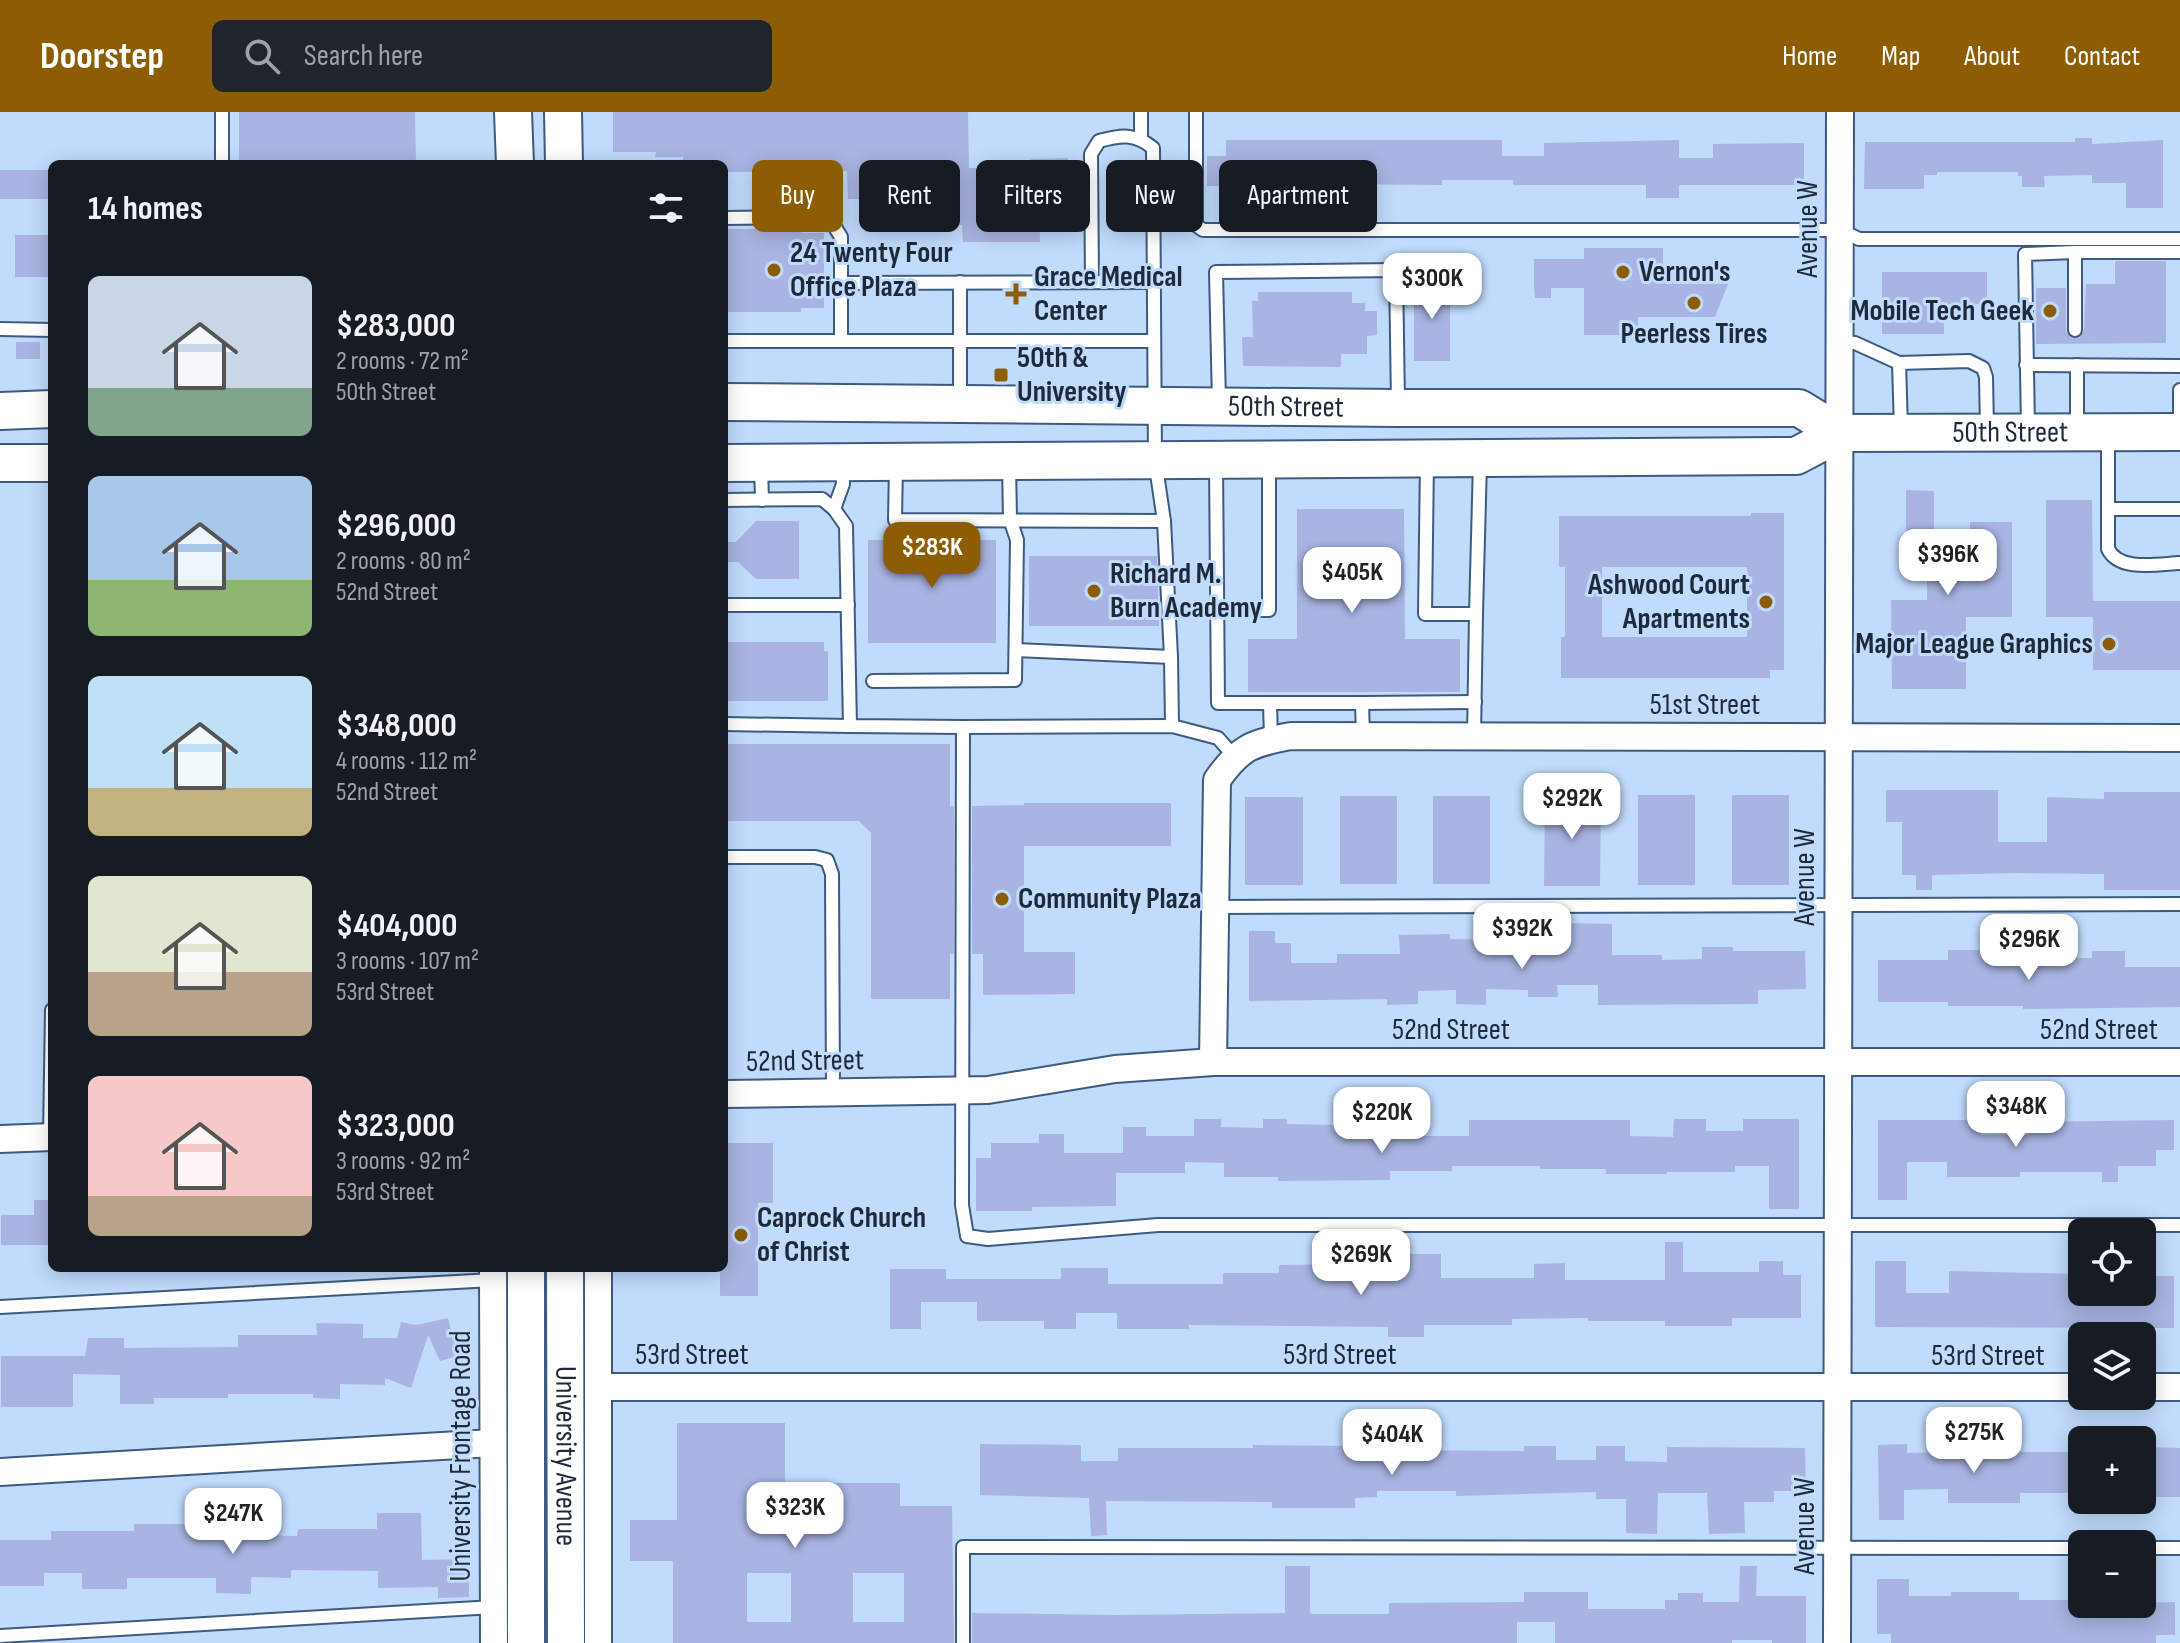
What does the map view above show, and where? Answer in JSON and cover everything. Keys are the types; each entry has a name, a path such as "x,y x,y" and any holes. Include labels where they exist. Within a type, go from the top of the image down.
{"main road":[{"path":"513,112 515,160"},
{"path":"563,112 564,160"},
{"name":"50th Street","path":"728,402 1799,408 1840,433"},
{"path":"0,411 48,409"},
{"name":"50th Street","path":"728,463 1796,456 1840,433 2180,432"},
{"path":"0,463 48,463"},
{"name":"University Avenue","path":"504,1272 526,1643"},
{"name":"University Avenue","path":"565,1272 566,1643"}],"street":[{"name":"Avenue W","path":"1837,1643 1840,112"},
{"name":"51st Street","path":"1233,755 1271,740 1291,736 1326,720 1363,736 2180,738"},
{"path":"1213,1062 1217,780 1233,755"},
{"name":"52nd Street","path":"728,1094 988,1090 1115,1069 1213,1062 2180,1062"},
{"path":"0,1139 48,1137"},
{"name":"University Frontage Road","path":"494,1643 493,1443 504,1272"},
{"path":"598,1272 598,1643"},
{"name":"53rd Street","path":"599,1387 2068,1387"},
{"path":"2156,1387 2180,1387"},
{"path":"0,1472 493,1443"}],"lane":[{"path":"222,112 222,160"},
{"path":"1141,112 1141,138"},
{"path":"1196,112 1196,225 1203,230 1840,230 1859,239 2052,246 2180,239"},
{"path":"1092,282 1091,154 1099,141 1117,136 1141,138 1153,148 1155,460 1164,521 1172,726"},
{"path":"728,218 817,217 833,224 841,237 841,341"},
{"path":"2028,432 2025,254 2052,246 2075,252 2180,252"},
{"path":"2075,252 2075,330"},
{"path":"1219,406 1216,272 1396,270 1398,408"},
{"path":"960,282 960,403"},
{"path":"841,283 1154,282"},
{"path":"0,329 48,330"},
{"path":"728,341 1154,341"},
{"path":"1840,342 1860,345 1899,363 1969,361 1983,368 1986,377 1987,432"},
{"path":"1899,363 1901,432"},
{"path":"2026,365 2180,366"},
{"path":"2077,365 2108,509 2108,549 2123,564 2180,563"},
{"path":"2180,390 2180,432"},
{"path":"1427,458 1425,614 1476,614"},
{"path":"1474,736 1480,458"},
{"path":"1217,610 1269,610 1269,459"},
{"path":"1216,460 1218,703 1270,703 1326,720 1362,703 1475,702"},
{"path":"873,681 1015,680 1017,540 1010,519 1009,461"},
{"path":"834,509 843,484 842,462"},
{"path":"761,463 762,500"},
{"path":"896,463 895,520 1164,521"},
{"path":"728,500 822,499 846,526 850,726"},
{"path":"2108,509 2180,509"},
{"path":"728,605 848,605"},
{"path":"1016,650 1171,657"},
{"path":"1270,703 1271,740"},
{"path":"1362,703 1363,736"},
{"path":"728,724 1172,726 1218,738 1233,755"},
{"path":"963,727 965,1090 962,1205 967,1236 988,1239 1158,1225 2180,1225"},
{"path":"728,857 815,857 827,860 832,874 833,1093"},
{"path":"1214,907 2180,904"},
{"path":"0,1307 504,1272"},
{"path":"584,1272 599,1309"},
{"path":"963,1643 963,1547 2068,1548"},
{"path":"2156,1548 2180,1548"},
{"path":"0,1636 494,1607"}],"building":[{"path":"239,112 415,112 416,160 239,160"},
{"path":"613,112 968,112 969,168 976,168 976,232 1040,232 1040,242 963,242 960,160 859,160 859,199 848,199 847,171 843,171 843,160 752,160 752,172 728,172 728,160 655,157 656,152 613,152"},
{"path":"2075,138 2092,138 2092,144 2163,140 2163,208 2126,208 2126,183 2092,183 2092,175 2044,176 2045,187 2022,187 2022,176 2018,176 2018,172 1937,172 1937,175 1924,175 1924,189 1864,189 1865,142 2075,142"},
{"path":"1226,140 1502,140 1502,156 1544,156 1544,143 1679,140 1679,158 1713,158 1713,144 1804,143 1804,185 1679,185 1679,198 1646,198 1646,185 1513,185 1513,180 1442,180 1442,185 1377,185 1377,160 1219,160 1219,186 1207,186 1207,156 1226,156"},
{"path":"1031,159 1068,160 1031,160"},
{"path":"0,170 48,170 48,199 0,199"},
{"name":"24 Twenty Four Office Plaza","path":"728,229 824,233 824,308 801,308 801,312 728,312"},
{"path":"15,235 48,235 48,277 15,277"},
{"path":"1584,248 1663,248 1663,283 1728,284 1715,317 1638,317 1638,335 1584,335 1584,288 1551,288 1551,298 1535,298 1534,259 1584,259"},
{"path":"2115,261 2166,261 2166,343 2036,344 2036,288 2066,288 2066,331 2071,338 2079,338 2084,330 2086,284 2115,284"},
{"path":"1882,272 1987,272 1987,304 1944,304 1944,334 1882,334"},
{"path":"1414,281 1450,281 1450,361 1414,361"},
{"path":"1258,292 1352,292 1352,303 1365,303 1365,311 1377,311 1377,335 1367,336 1367,354 1341,354 1341,367 1243,366 1242,337 1253,337 1252,301 1258,301"},
{"path":"16,342 40,342 40,359 16,359"},
{"path":"1906,490 1934,491 1934,533 1970,533 1970,522 2012,522 2012,617 1966,617 1966,689 1892,689 1891,600 1927,600 1927,545 1906,545"},
{"path":"2046,500 2092,500 2093,601 2180,601 2180,670 2093,670 2093,617 2046,617"},
{"path":"1297,509 1404,509 1405,639 1460,639 1460,692 1248,692 1248,639 1297,639"},
{"name":"Ashwood Court Apartments","path":"1751,513 1784,513 1784,670 1770,670 1770,678 1561,678 1561,637 1565,637 1565,567 1559,567 1559,516 1751,516","holes":["1602,567 1747,567 1747,637 1602,637"]},
{"path":"756,521 799,521 799,579 756,579 738,562 728,562 728,542 736,542"},
{"path":"912,534 967,534 967,540 996,540 996,643 868,643 868,540 912,540"},
{"name":"Richard M. Burn Academy","path":"1029,556 1157,556 1159,626 1029,626"},
{"path":"728,642 824,642 824,651 828,651 828,701 728,701"},
{"path":"728,744 950,744 950,806 954,806 954,954 950,954 950,999 871,999 871,833 859,821 728,821"},
{"path":"1886,790 1998,790 1998,842 2047,842 2047,797 2104,799 2104,792 2180,792 2180,890 2104,890 2104,874 2016,873 1932,875 1932,890 1916,890 1916,875 1902,875 1902,822 1886,822"},
{"path":"1638,795 1695,795 1695,885 1638,885"},
{"path":"1732,795 1789,795 1789,885 1732,885"},
{"path":"1340,796 1397,796 1397,884 1340,884"},
{"path":"1433,796 1490,796 1490,884 1433,884"},
{"path":"1545,796 1601,796 1600,886 1544,886"},
{"path":"1245,797 1303,797 1303,885 1245,885"},
{"name":"Community Plaza","path":"1171,803 1171,846 1024,846 1024,952 1075,952 1075,994 983,995 983,954 972,954 972,806"},
{"path":"1570,923 1612,924 1612,955 1662,955 1662,960 1702,959 1702,947 1733,947 1733,951 1805,951 1806,989 1758,990 1758,1004 1598,1005 1598,985 1557,985 1558,997 1528,997 1528,990 1486,989 1486,1005 1456,1004 1456,990 1418,991 1418,1004 1387,1005 1387,999 1249,1001 1249,931 1275,931 1275,943 1291,943 1291,963 1337,963 1337,954 1400,954 1399,935 1450,934 1450,939 1570,941"},
{"path":"1948,950 2015,950 2015,958 2092,958 2092,951 2125,951 2125,967 2180,967 2180,1007 2023,1009 2023,1006 1948,1006 1948,1002 1878,1002 1878,960 1948,960"},
{"path":"1194,1119 1221,1119 1221,1127 1263,1128 1263,1119 1287,1119 1287,1124 1334,1125 1334,1120 1421,1120 1421,1136 1469,1136 1469,1120 1630,1120 1630,1136 1673,1137 1674,1119 1706,1119 1706,1131 1743,1131 1743,1119 1799,1119 1799,1209 1769,1209 1769,1166 1735,1166 1735,1172 1606,1174 1606,1169 1452,1166 1452,1171 1390,1171 1390,1180 1278,1181 1278,1177 1224,1177 1224,1163 1185,1162 1185,1173 1116,1173 1116,1206 976,1211 976,1158 991,1158 991,1143 1039,1143 1039,1134 1064,1134 1064,1153 1123,1153 1123,1127 1146,1127 1146,1136 1194,1136"},
{"path":"1878,1120 1981,1120 1981,1135 2028,1135 2028,1122 2174,1120 2174,1150 2156,1150 2156,1166 2118,1166 2118,1182 2102,1182 2102,1172 2020,1172 2020,1177 1947,1177 1947,1162 1907,1162 1907,1200 1878,1200"},
{"name":"Caprock Church of Christ","path":"728,1143 773,1143 773,1203 758,1203 758,1296 720,1296 720,1272 728,1272"},
{"path":"34,1200 48,1200 48,1245 1,1245 1,1215 34,1215"},
{"path":"1665,1242 1683,1242 1683,1272 1759,1272 1759,1261 1783,1261 1783,1275 1801,1275 1801,1318 1732,1318 1732,1326 1665,1326 1665,1321 1588,1321 1588,1318 1512,1319 1512,1325 1424,1325 1424,1337 1388,1337 1388,1327 1189,1325 1189,1329 1117,1329 1117,1313 1076,1313 1076,1329 1044,1329 1044,1321 977,1321 977,1302 921,1302 921,1329 890,1329 890,1269 946,1269 946,1279 1061,1279 1061,1268 1108,1268 1108,1284 1223,1284 1223,1273 1279,1273 1279,1265 1406,1264 1406,1254 1441,1254 1441,1278 1534,1278 1534,1264 1565,1263 1565,1280 1665,1280"},
{"path":"1875,1261 1906,1261 1906,1293 1949,1293 1949,1271 2068,1274 2068,1306 2156,1306 2156,1276 2174,1276 2174,1328 2156,1328 2156,1322 2068,1322 2068,1328 1875,1327"},
{"path":"448,1318 457,1356 440,1361 428,1335 411,1388 385,1378 385,1385 340,1384 340,1399 313,1398 313,1394 228,1394 228,1398 154,1398 154,1404 120,1404 120,1375 73,1374 73,1407 1,1407 1,1356 85,1356 88,1338 124,1338 124,1348 238,1347 238,1335 317,1335 316,1323 363,1324 363,1338 397,1338 401,1322 416,1325"},
{"path":"677,1423 785,1423 785,1483 900,1483 900,1506 952,1506 954,1643 673,1643 673,1561 630,1561 630,1520 677,1520","holes":["747,1573 791,1573 791,1622 747,1622","853,1573 904,1573 904,1622 853,1622"]},
{"path":"980,1444 1081,1445 1081,1461 1118,1461 1118,1448 1253,1448 1253,1445 1351,1446 1351,1453 1388,1453 1388,1450 1524,1451 1524,1446 1556,1446 1556,1460 1596,1460 1596,1446 1625,1446 1625,1461 1667,1462 1667,1447 1805,1448 1806,1491 1774,1491 1774,1502 1744,1502 1745,1533 1709,1534 1707,1493 1658,1493 1657,1534 1626,1533 1626,1499 1596,1499 1596,1492 1456,1496 1456,1491 1377,1491 1377,1497 1355,1498 1355,1508 1272,1508 1272,1502 1106,1501 1107,1535 1091,1536 1089,1498 980,1495"},
{"path":"1907,1444 1907,1453 1948,1452 1948,1446 2020,1446 2020,1452 2068,1452 2068,1493 2020,1493 2020,1503 1948,1503 1948,1489 1904,1490 1904,1520 1879,1520 1878,1445"},
{"path":"2156,1447 2180,1448 2180,1497 2156,1497"},
{"path":"377,1513 421,1513 422,1560 469,1559 469,1597 438,1598 438,1587 378,1588 378,1571 291,1570 291,1578 251,1577 251,1594 216,1593 216,1578 127,1578 127,1589 82,1589 82,1573 44,1573 44,1586 0,1586 0,1540 51,1540 51,1531 134,1531 134,1524 216,1524 216,1521 248,1521 248,1535 297,1536 298,1529 377,1529"},
{"path":"1285,1566 1310,1566 1312,1614 1389,1614 1389,1603 1524,1602 1524,1592 1588,1592 1588,1609 1665,1609 1665,1600 1678,1600 1678,1593 1703,1593 1703,1602 1739,1602 1740,1566 1757,1566 1756,1596 1806,1596 1806,1643 1732,1640 1732,1643 1555,1643 1555,1622 1517,1622 1517,1643 972,1643 972,1613 1285,1613"},
{"path":"1877,1579 1909,1579 1909,1596 1951,1596 1951,1592 2019,1592 2019,1600 2068,1600 2068,1618 2156,1618 2156,1602 2175,1602 2175,1635 2156,1635 2156,1643 1891,1643 1891,1634 1877,1634"}],"place":[{"name":"24 Twenty Four Office Plaza","path":"774,270"},
{"name":"Vernon's","path":"1623,272"},
{"name":"Grace Medical Center","path":"1016,294"},
{"name":"Peerless Tires","path":"1694,303"},
{"name":"Mobile Tech Geek","path":"2050,311"},
{"name":"50th & University","path":"1001,375"},
{"name":"Richard M. Burn Academy","path":"1094,591"},
{"name":"Ashwood Court Apartments","path":"1766,602"},
{"name":"Major League Graphics","path":"2109,644"},
{"name":"Community Plaza","path":"1002,899"},
{"name":"Caprock Church of Christ","path":"741,1235"}]}
